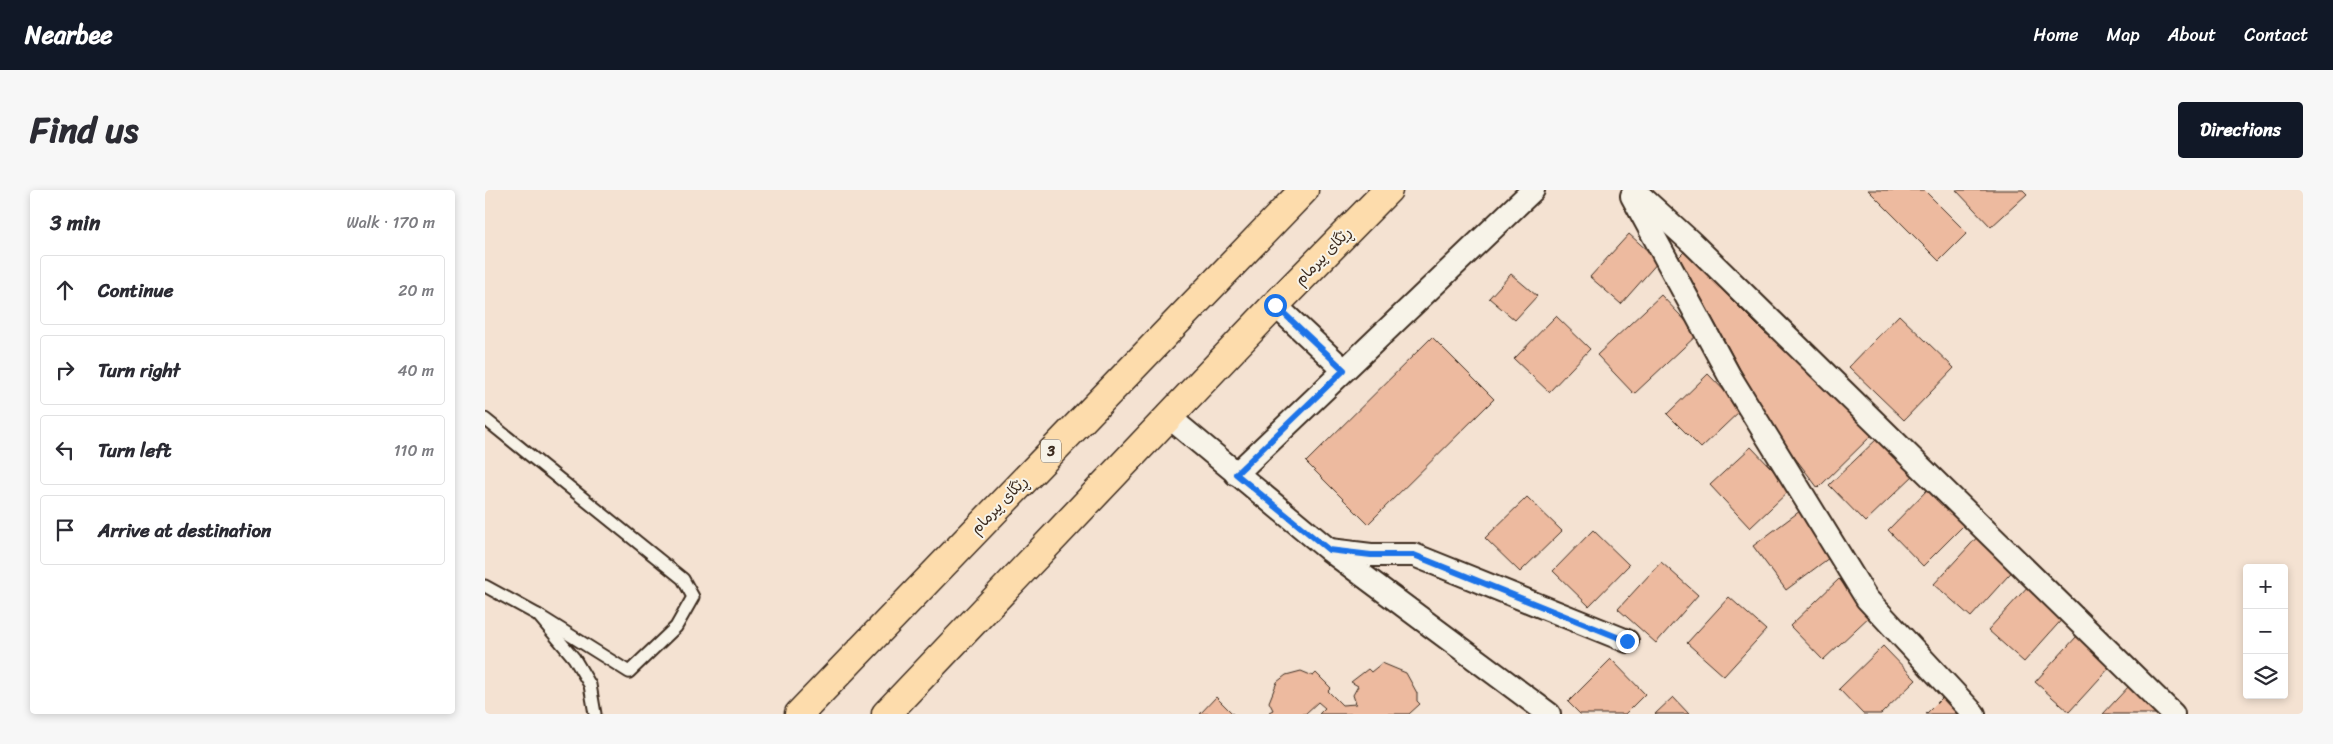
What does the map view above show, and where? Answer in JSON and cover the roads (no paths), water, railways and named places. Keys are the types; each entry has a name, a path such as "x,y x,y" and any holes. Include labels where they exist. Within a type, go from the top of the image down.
{"highway":[{"name":"ڕێگای پیرمام","path":"799,714 1304,190"},
{"name":"ڕێگای پیرمام","path":"886,714 1275,305 1388,190"}],"street":[{"path":"1236,474 1533,190"},
{"path":"1629,190 1729,375 1867,599 1974,714"},
{"path":"1634,190 1698,248 2173,714"},
{"path":"1275,305 1344,370"},
{"path":"1169,417 1329,550 1549,714"},
{"path":"1329,550 1371,555 1414,555 1627,641"}],"lane":[{"path":"485,419 683,578 693,597 676,627 629,672 538,615 485,586"},
{"path":"538,615 574,658 590,685 595,714"}]}
